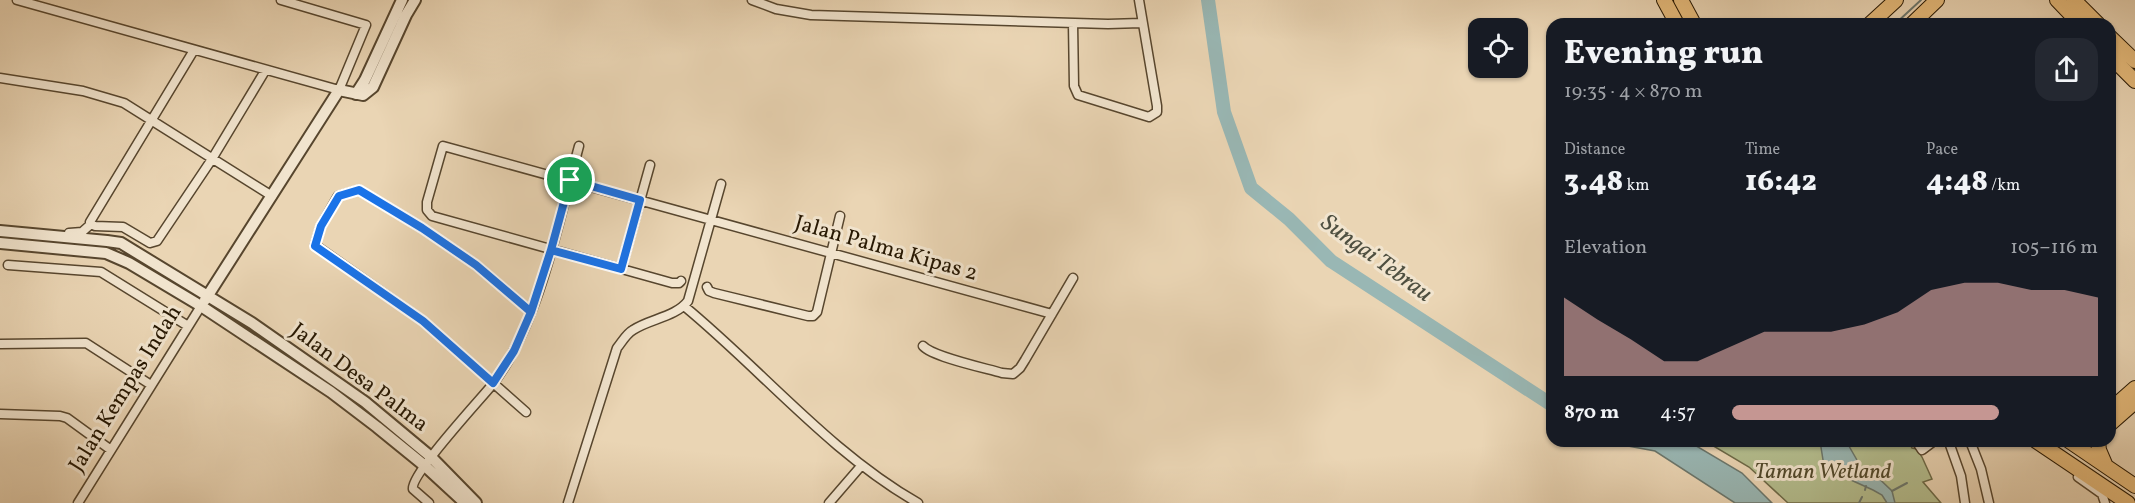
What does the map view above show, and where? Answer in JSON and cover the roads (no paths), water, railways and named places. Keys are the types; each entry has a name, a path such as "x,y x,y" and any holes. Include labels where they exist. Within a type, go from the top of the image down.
{"main road":[{"path":"1664,0 1674,18"},
{"path":"1681,0 1691,18"},
{"path":"1876,18 1896,0"},
{"path":"1918,18 1937,0"},
{"path":"2057,0 2074,18"},
{"path":"2074,0 2092,18"},
{"path":"2116,43 2135,61"},
{"path":"2116,62 2135,81"},
{"path":"2116,405 2135,388"},
{"path":"2116,419 2135,402"},
{"path":"2044,447 2128,503"},
{"path":"2077,447 2079,462 2090,478"},
{"path":"2082,447 2107,468 2135,486"},
{"path":"2099,447 2107,468"}],"street":[{"path":"17,0 265,71 363,95 373,87 396,35 415,0"},
{"path":"281,0 366,25 339,90"},
{"path":"356,94 365,80 402,0"},
{"path":"752,0 776,9 811,15 1142,23"},
{"path":"1073,23 1074,86 1078,95 1149,117 1157,112 1139,0"},
{"path":"4,232 15,230 77,233 82,232 91,224 90,222 194,50"},
{"path":"91,224 123,227 150,243 157,241 212,159 265,71"},
{"path":"0,78 83,91 138,110 272,196"},
{"name":"Jalan Kempas Indah","path":"78,503 339,90"},
{"name":"Jalan Palma Kipas 2","path":"551,250 432,216 427,210 427,202 443,146 1052,314"},
{"path":"429,503 412,487 428,462 493,383 514,351 531,312 551,250 579,146"},
{"path":"621,269 650,165"},
{"path":"568,503 617,348 630,332 684,306 692,291 721,184"},
{"path":"526,412 423,321 315,246 321,226 339,196 359,190 422,228 476,265 531,312"},
{"path":"707,287 714,293 813,316 817,312 840,216"},
{"name":"Jalan Desa Palma","path":"4,232 121,243 269,334 364,402 476,503"},
{"name":"Jalan Desa Palma","path":"0,243 117,256 201,306 331,392 428,462 465,503"},
{"path":"551,250 672,283 681,281"},
{"path":"8,265 101,272 188,326"},
{"path":"923,346 928,352 1013,374 1025,360 1072,278"},
{"path":"684,306 861,466 918,503"},
{"path":"0,344 86,343 151,386"},
{"path":"0,414 67,418 111,450"},
{"path":"1951,447 1961,476 1965,503"},
{"path":"1973,447 1982,469 1989,503"},
{"path":"2056,456 2061,464 2102,494 2105,503"},
{"path":"829,503 861,466"}],"water":[{"path":"1633,447 1698,447 1742,473 1772,503 1735,503 1655,451"},
{"path":"1821,447 1849,447 1861,467 1872,472 1892,491 1895,503 1887,503 1882,495 1851,480 1840,471 1824,466"}],"waterway":[{"name":"Sungai Tebrau","path":"1208,0 1224,112 1251,188 1289,219 1331,261 1546,401"},
{"path":"1902,18 1921,0"},
{"path":"2117,53 2135,71"},
{"path":"1892,491 1907,483"},
{"path":"1865,490 1866,486"},
{"path":"1859,503 1862,497"}],"park label":[{"name":"Taman Wetland","path":"1823,472"}]}
